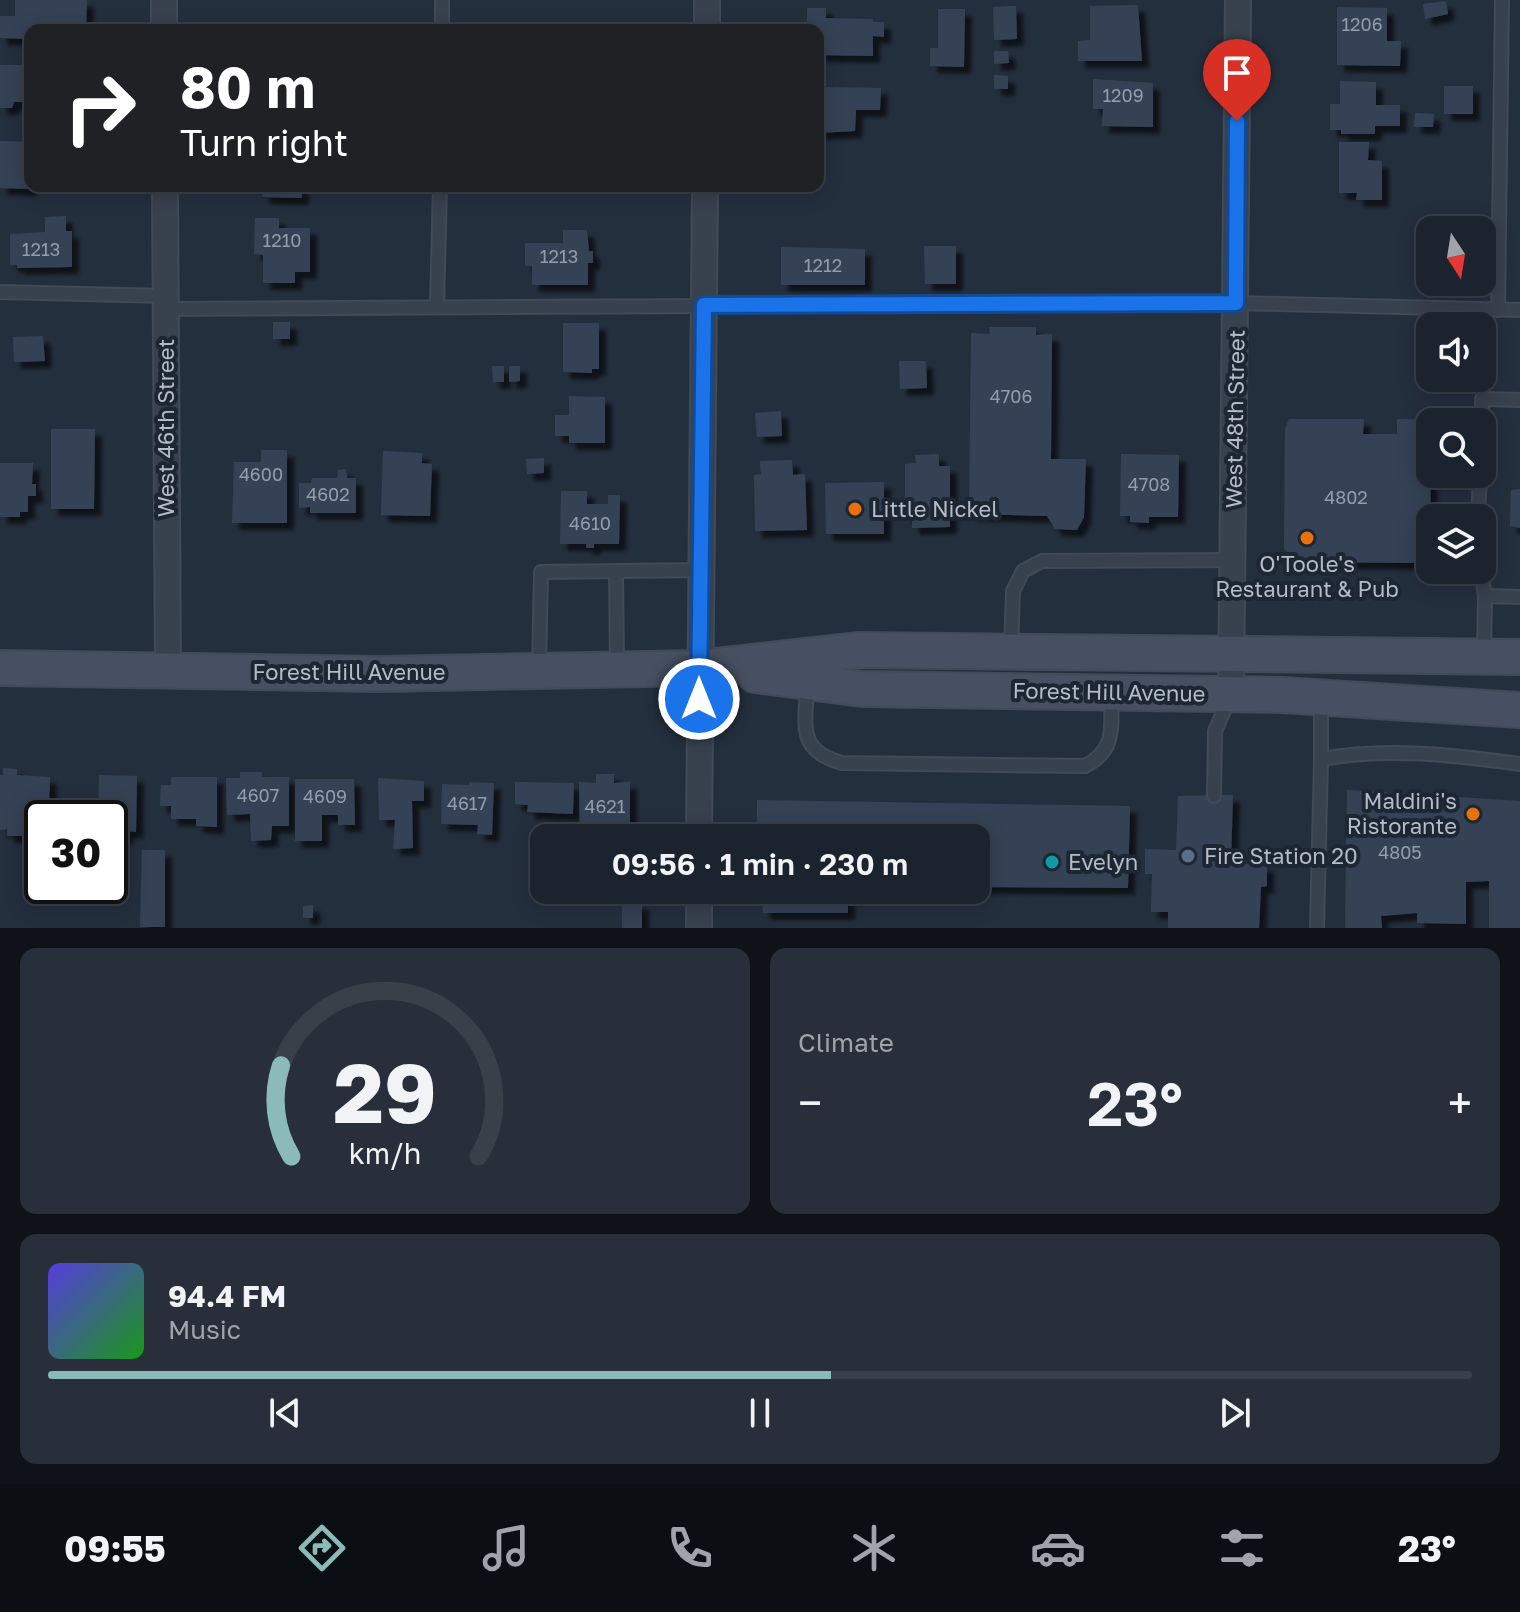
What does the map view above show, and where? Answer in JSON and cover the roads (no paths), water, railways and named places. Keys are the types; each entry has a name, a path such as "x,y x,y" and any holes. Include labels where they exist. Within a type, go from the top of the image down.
{"main road":[{"name":"Forest Hill Avenue","path":"0,668 380,674 617,670 699,668 860,650 1520,657"},
{"name":"Forest Hill Avenue","path":"699,668 862,689 1231,694 1520,710"}],"street":[{"path":"164,0 164,24"},
{"path":"707,0 707,24"},
{"name":"West 48th Street","path":"1231,694 1238,0"},
{"name":"West 46th Street","path":"165,192 168,670"},
{"path":"699,824 705,192"},
{"path":"699,904 699,928"}],"lane":[{"path":"442,0 442,24"},
{"path":"1498,310 1502,0"},
{"path":"437,306 440,192"},
{"path":"0,292 166,302 437,306 1236,303 1520,310"},
{"path":"1482,408 1482,399 1520,400"},
{"path":"1011,651 1013,591 1023,571 1042,561 1233,560"},
{"path":"539,671 541,572 700,570"},
{"path":"616,572 617,670"},
{"path":"1483,584 1484,657"},
{"path":"1485,596 1520,597"},
{"path":"807,682 806,727 810,745 820,757 842,763 1085,766 1104,754 1109,744 1111,691"},
{"path":"1214,796 1215,731 1231,694"},
{"path":"1317,928 1320,697"},
{"path":"1321,759 1346,754 1446,754 1520,764"}],"place":[{"name":"Little Nickel","path":"855,509"},
{"name":"O'Toole's Restaurant & Pub","path":"1307,538"},
{"name":"Maldini's Ristorante","path":"1473,814"},
{"name":"Fire Station 20","path":"1188,856"},
{"name":"Evelyn","path":"1052,862"}]}
